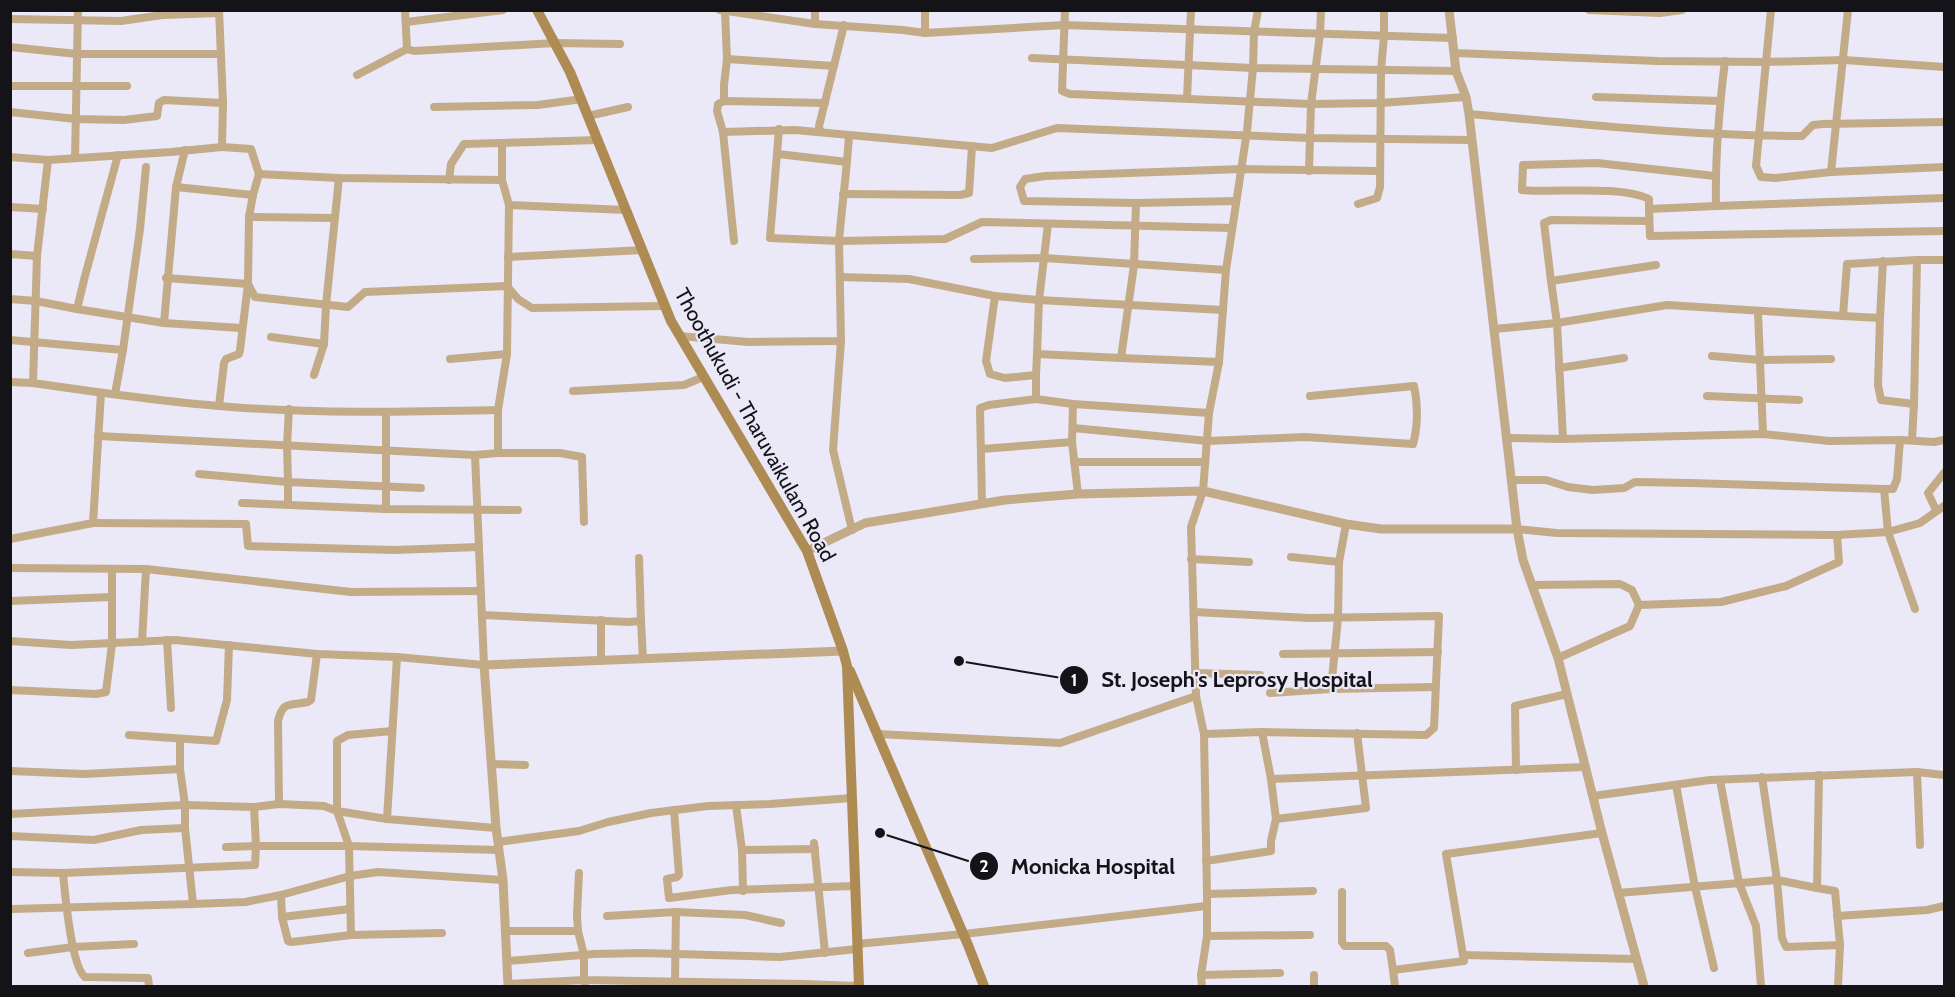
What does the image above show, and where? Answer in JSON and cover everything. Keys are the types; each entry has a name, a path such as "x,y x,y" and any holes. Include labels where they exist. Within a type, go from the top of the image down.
{"main road":[{"name":"Thoothukudi - Tharuvaikulam Road","path":"537,10 582,99 665,306 703,377 807,551 848,666 859,986"},
{"path":"848,666 984,987"}],"street":[{"path":"75,158 78,10"},
{"path":"405,10 407,49"},
{"path":"406,22 503,10"},
{"path":"720,10 815,24 925,33 1064,25 1453,38"},
{"path":"815,24 816,10"},
{"path":"925,10 925,33"},
{"path":"1065,10 1062,91 1070,94 1311,104 1380,104 1466,97"},
{"path":"1187,98 1191,10"},
{"path":"1202,987 1201,975 1207,936 1204,734 1195,673 1191,527 1203,490 1209,413 1219,362 1226,270 1246,134 1253,68 1254,32 1258,10"},
{"path":"1309,171 1311,104 1321,10"},
{"path":"1358,204 1377,198 1380,187 1380,104 1384,10"},
{"path":"1449,10 1456,71 1466,97 1517,530 1524,560 1558,658 1644,987"},
{"path":"1589,10 1660,13 1682,10"},
{"path":"1772,10 1756,166 1761,177 1944,168"},
{"path":"1831,172 1848,10"},
{"path":"724,101 723,85 728,59 725,11"},
{"path":"10,19 121,21 162,15 219,12 223,103 222,147"},
{"path":"820,132 819,126 844,25"},
{"path":"357,75 407,49 421,52 555,43 620,45"},
{"path":"10,47 77,54 220,54"},
{"path":"1454,53 1588,59 1766,62 1844,60 1944,67"},
{"path":"1032,58 1253,68 1456,71"},
{"path":"728,59 834,66"},
{"path":"1716,206 1715,176 1725,61"},
{"path":"10,86 128,86"},
{"path":"1596,97 1720,101"},
{"path":"434,107 538,105 582,99"},
{"path":"10,112 76,119 124,120 154,117 158,114 159,103 164,100 223,103"},
{"path":"734,241 723,132 717,111 718,104 724,101 825,103"},
{"path":"588,116 628,107"},
{"path":"1468,114 1678,133 1760,136 1802,136 1813,125 1837,123 1944,122"},
{"path":"723,132 779,129 992,148 1058,128 1310,138 1471,140"},
{"path":"779,129 770,238 839,241 945,239 982,222 1232,228"},
{"path":"849,135 839,241 841,341 833,450 852,530"},
{"path":"449,180 451,164 464,144 598,140"},
{"path":"498,453 498,410 507,354 509,205 502,180 502,143"},
{"path":"843,194 960,195 969,193 972,146"},
{"path":"10,157 48,160 222,147 251,149 259,174 249,217 248,284 239,354 226,359 224,363 219,406"},
{"path":"164,323 166,278 176,187 185,150"},
{"path":"778,154 848,162"},
{"path":"77,309 118,155"},
{"path":"33,383 37,256 48,160"},
{"path":"1715,176 1597,163 1523,165 1522,190 1616,192 1648,199 1650,236 1944,231"},
{"path":"115,394 128,318 147,167"},
{"path":"1236,201 1136,203 1024,201 1020,187 1025,179 1046,176 1241,169 1380,171"},
{"path":"259,174 339,178 502,180"},
{"path":"314,375 324,344 339,178"},
{"path":"176,187 253,195"},
{"path":"1649,209 1944,198"},
{"path":"1121,358 1134,265 1136,203"},
{"path":"509,205 626,210"},
{"path":"10,207 43,209"},
{"path":"249,217 335,218"},
{"path":"1563,439 1557,323 1544,223 1551,220 1649,221"},
{"path":"1036,399 1039,300 1048,224"},
{"path":"508,257 643,250"},
{"path":"10,254 37,256"},
{"path":"974,259 1044,258 1226,270"},
{"path":"1912,440 1917,260"},
{"path":"1843,316 1847,264 1944,260"},
{"path":"1883,261 1878,386 1881,400 1914,404"},
{"path":"1551,281 1656,265"},
{"path":"840,277 909,279 995,296 1039,300 1223,310"},
{"path":"166,278 248,284"},
{"path":"248,284 255,297 348,307 365,292 507,286"},
{"path":"507,286 518,299 532,308 665,306"},
{"path":"995,296 986,361 990,374 1005,378 1036,375"},
{"path":"10,299 36,301 164,323 242,328"},
{"path":"1494,329 1557,323 1667,305 1880,318"},
{"path":"1758,312 1763,434"},
{"path":"680,336 747,342 841,341"},
{"path":"271,337 324,344"},
{"path":"10,340 123,350"},
{"path":"450,359 507,354"},
{"path":"1037,354 1219,362"},
{"path":"1712,356 1760,360 1831,359"},
{"path":"1559,368 1624,358"},
{"path":"573,391 684,385 703,377"},
{"path":"10,382 219,406 386,412 498,410"},
{"path":"1073,428 1208,441 1305,437 1413,444 1416,435 1414,386 1310,396"},
{"path":"93,522 101,393"},
{"path":"1707,396 1799,400"},
{"path":"982,504 980,408 1036,399 1073,404 1209,413"},
{"path":"1073,404 1072,442 1078,494"},
{"path":"288,505 289,409"},
{"path":"386,412 386,509"},
{"path":"1506,438 1563,439 1763,434 1828,441 1934,442 1944,440"},
{"path":"98,436 475,455 560,453 582,457 584,522"},
{"path":"1512,480 1546,480 1568,488 1593,490 1624,488 1635,482 1893,489 1897,479 1900,440"},
{"path":"981,449 1072,442"},
{"path":"475,455 484,665 496,828 503,880 508,985 675,981 859,986"},
{"path":"1074,462 1204,462"},
{"path":"1936,510 1928,493 1944,473"},
{"path":"199,474 288,482 421,488"},
{"path":"1884,489 1888,532 1915,609"},
{"path":"807,551 865,524 982,504 1078,494 1203,490 1346,524 1381,529 1517,530 1557,533 1837,535 1888,532 1920,523 1944,506"},
{"path":"242,503 386,509 518,510"},
{"path":"10,539 93,522 246,525 248,546 394,550 479,547"},
{"path":"1331,689 1338,618 1339,562 1346,524"},
{"path":"1639,605 1720,602 1786,586 1839,562 1837,535"},
{"path":"1291,557 1339,562"},
{"path":"639,558 644,659"},
{"path":"1191,559 1249,562"},
{"path":"10,568 146,569 351,592 480,591"},
{"path":"10,690 96,694 106,692 112,644 112,569"},
{"path":"142,642 146,569"},
{"path":"1533,585 1620,584 1632,590 1639,605"},
{"path":"10,601 111,597"},
{"path":"1558,658 1629,626 1639,605"},
{"path":"1194,612 1309,618 1439,616 1434,728 1426,735 1262,732 1204,734"},
{"path":"482,615 641,621"},
{"path":"601,620 601,661"},
{"path":"10,641 71,645 167,640 317,654 397,657 484,665 843,651"},
{"path":"167,640 171,708"},
{"path":"129,735 216,741 226,700 228,645"},
{"path":"1283,654 1438,652"},
{"path":"279,804 278,721 281,710 285,706 311,700 317,654"},
{"path":"387,819 397,657"},
{"path":"1195,673 1260,675"},
{"path":"1270,693 1435,687"},
{"path":"1516,770 1515,706 1567,694"},
{"path":"877,734 1060,743 1197,696"},
{"path":"351,935 349,846 337,811 337,741 348,735 392,731"},
{"path":"1206,861 1271,851 1276,819 1262,732"},
{"path":"1276,819 1366,808 1358,733"},
{"path":"180,739 185,828 194,904"},
{"path":"491,764 525,765"},
{"path":"1271,780 1585,767"},
{"path":"10,771 84,774 180,769"},
{"path":"1593,796 1762,777 1917,772 1944,775"},
{"path":"1917,772 1920,845"},
{"path":"1816,888 1819,775"},
{"path":"1762,777 1785,947 1840,945"},
{"path":"1720,780 1739,883 1756,926 1761,987"},
{"path":"1676,785 1695,887 1714,968"},
{"path":"226,847 499,846 674,810 852,798"},
{"path":"10,814 185,805 254,807 279,804 324,806 337,811 387,819 496,828"},
{"path":"736,805 742,850 743,891"},
{"path":"10,872 63,873 255,865 254,807"},
{"path":"674,810 679,875 667,879 669,898 710,892 855,886"},
{"path":"10,836 94,840 141,830 185,828"},
{"path":"1393,970 1464,961 1446,854 1602,833"},
{"path":"742,850 814,846 825,954"},
{"path":"12,909 245,902 281,895 350,876 378,872 503,880"},
{"path":"63,873 73,947 81,974 86,977 148,978 149,987"},
{"path":"579,873 578,931 584,956 584,983"},
{"path":"1618,893 1777,880 1836,891 1840,945 1838,987"},
{"path":"1207,894 1313,891"},
{"path":"1342,892 1342,942 1345,946 1386,946 1390,950 1395,987"},
{"path":"281,895 282,916 288,941 292,942 351,935 442,933"},
{"path":"507,961 584,956 675,954 780,957 825,954 857,947 1206,906"},
{"path":"1837,916 1927,910 1944,906"},
{"path":"282,916 350,909"},
{"path":"675,981 676,912"},
{"path":"607,916 676,912 745,915 781,923"},
{"path":"505,931 578,931"},
{"path":"1207,936 1310,935"},
{"path":"28,953 73,947 134,944"},
{"path":"1463,955 1636,959"},
{"path":"1201,975 1280,973"},
{"path":"1314,975 1314,987"}],"place":[{"name":"St. Joseph's Leprosy Hospital","path":"959,661"},
{"name":"Monicka Hospital","path":"880,833"}]}
